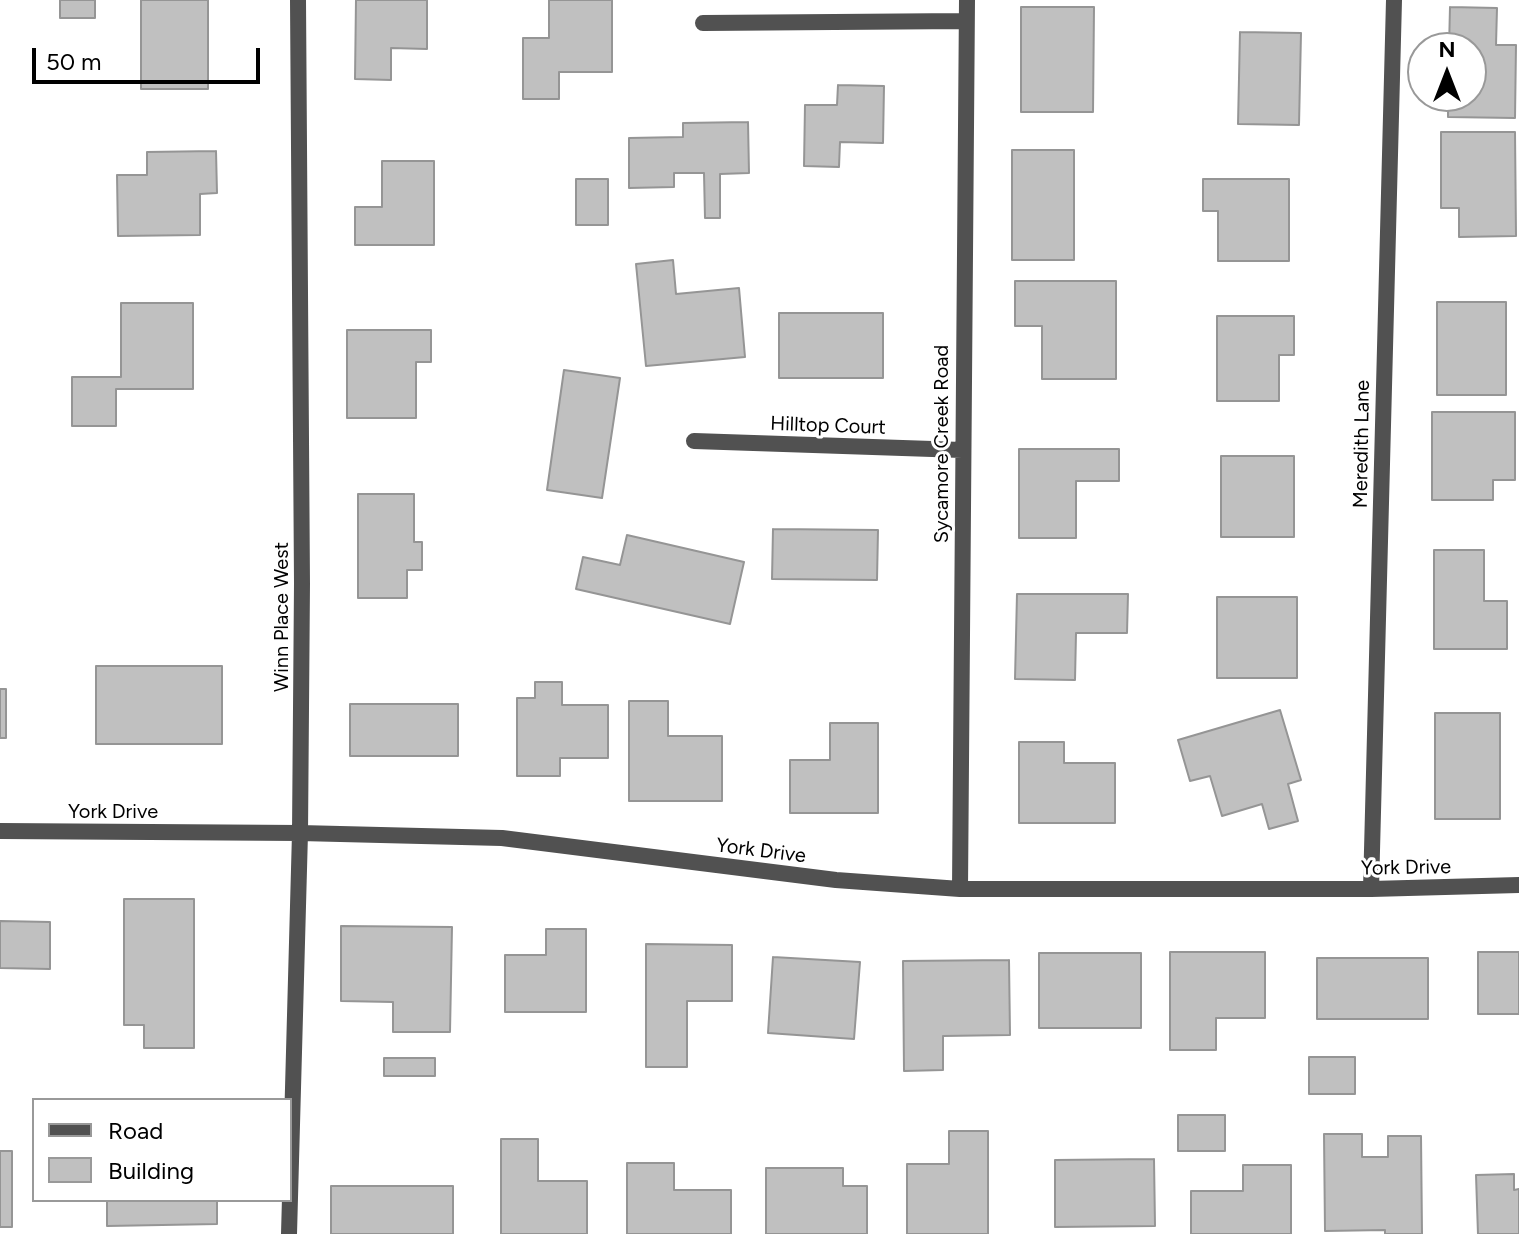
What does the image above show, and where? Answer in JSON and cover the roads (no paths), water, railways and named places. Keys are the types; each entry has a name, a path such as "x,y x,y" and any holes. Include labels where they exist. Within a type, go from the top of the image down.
{"street":[{"name":"Winn Place West","path":"292,1125 300,833 302,567 298,0"},
{"name":"Sycamore Creek Road","path":"960,889 967,0"},
{"name":"Meredith Lane","path":"1371,889 1394,0"},
{"path":"703,23 965,21"},
{"name":"Hilltop Court","path":"694,441 962,450"},
{"name":"York Drive","path":"0,831 502,838 836,880 960,889 1371,889 1519,885"},
{"name":"Winn Place West","path":"289,1234 290,1202"}]}
